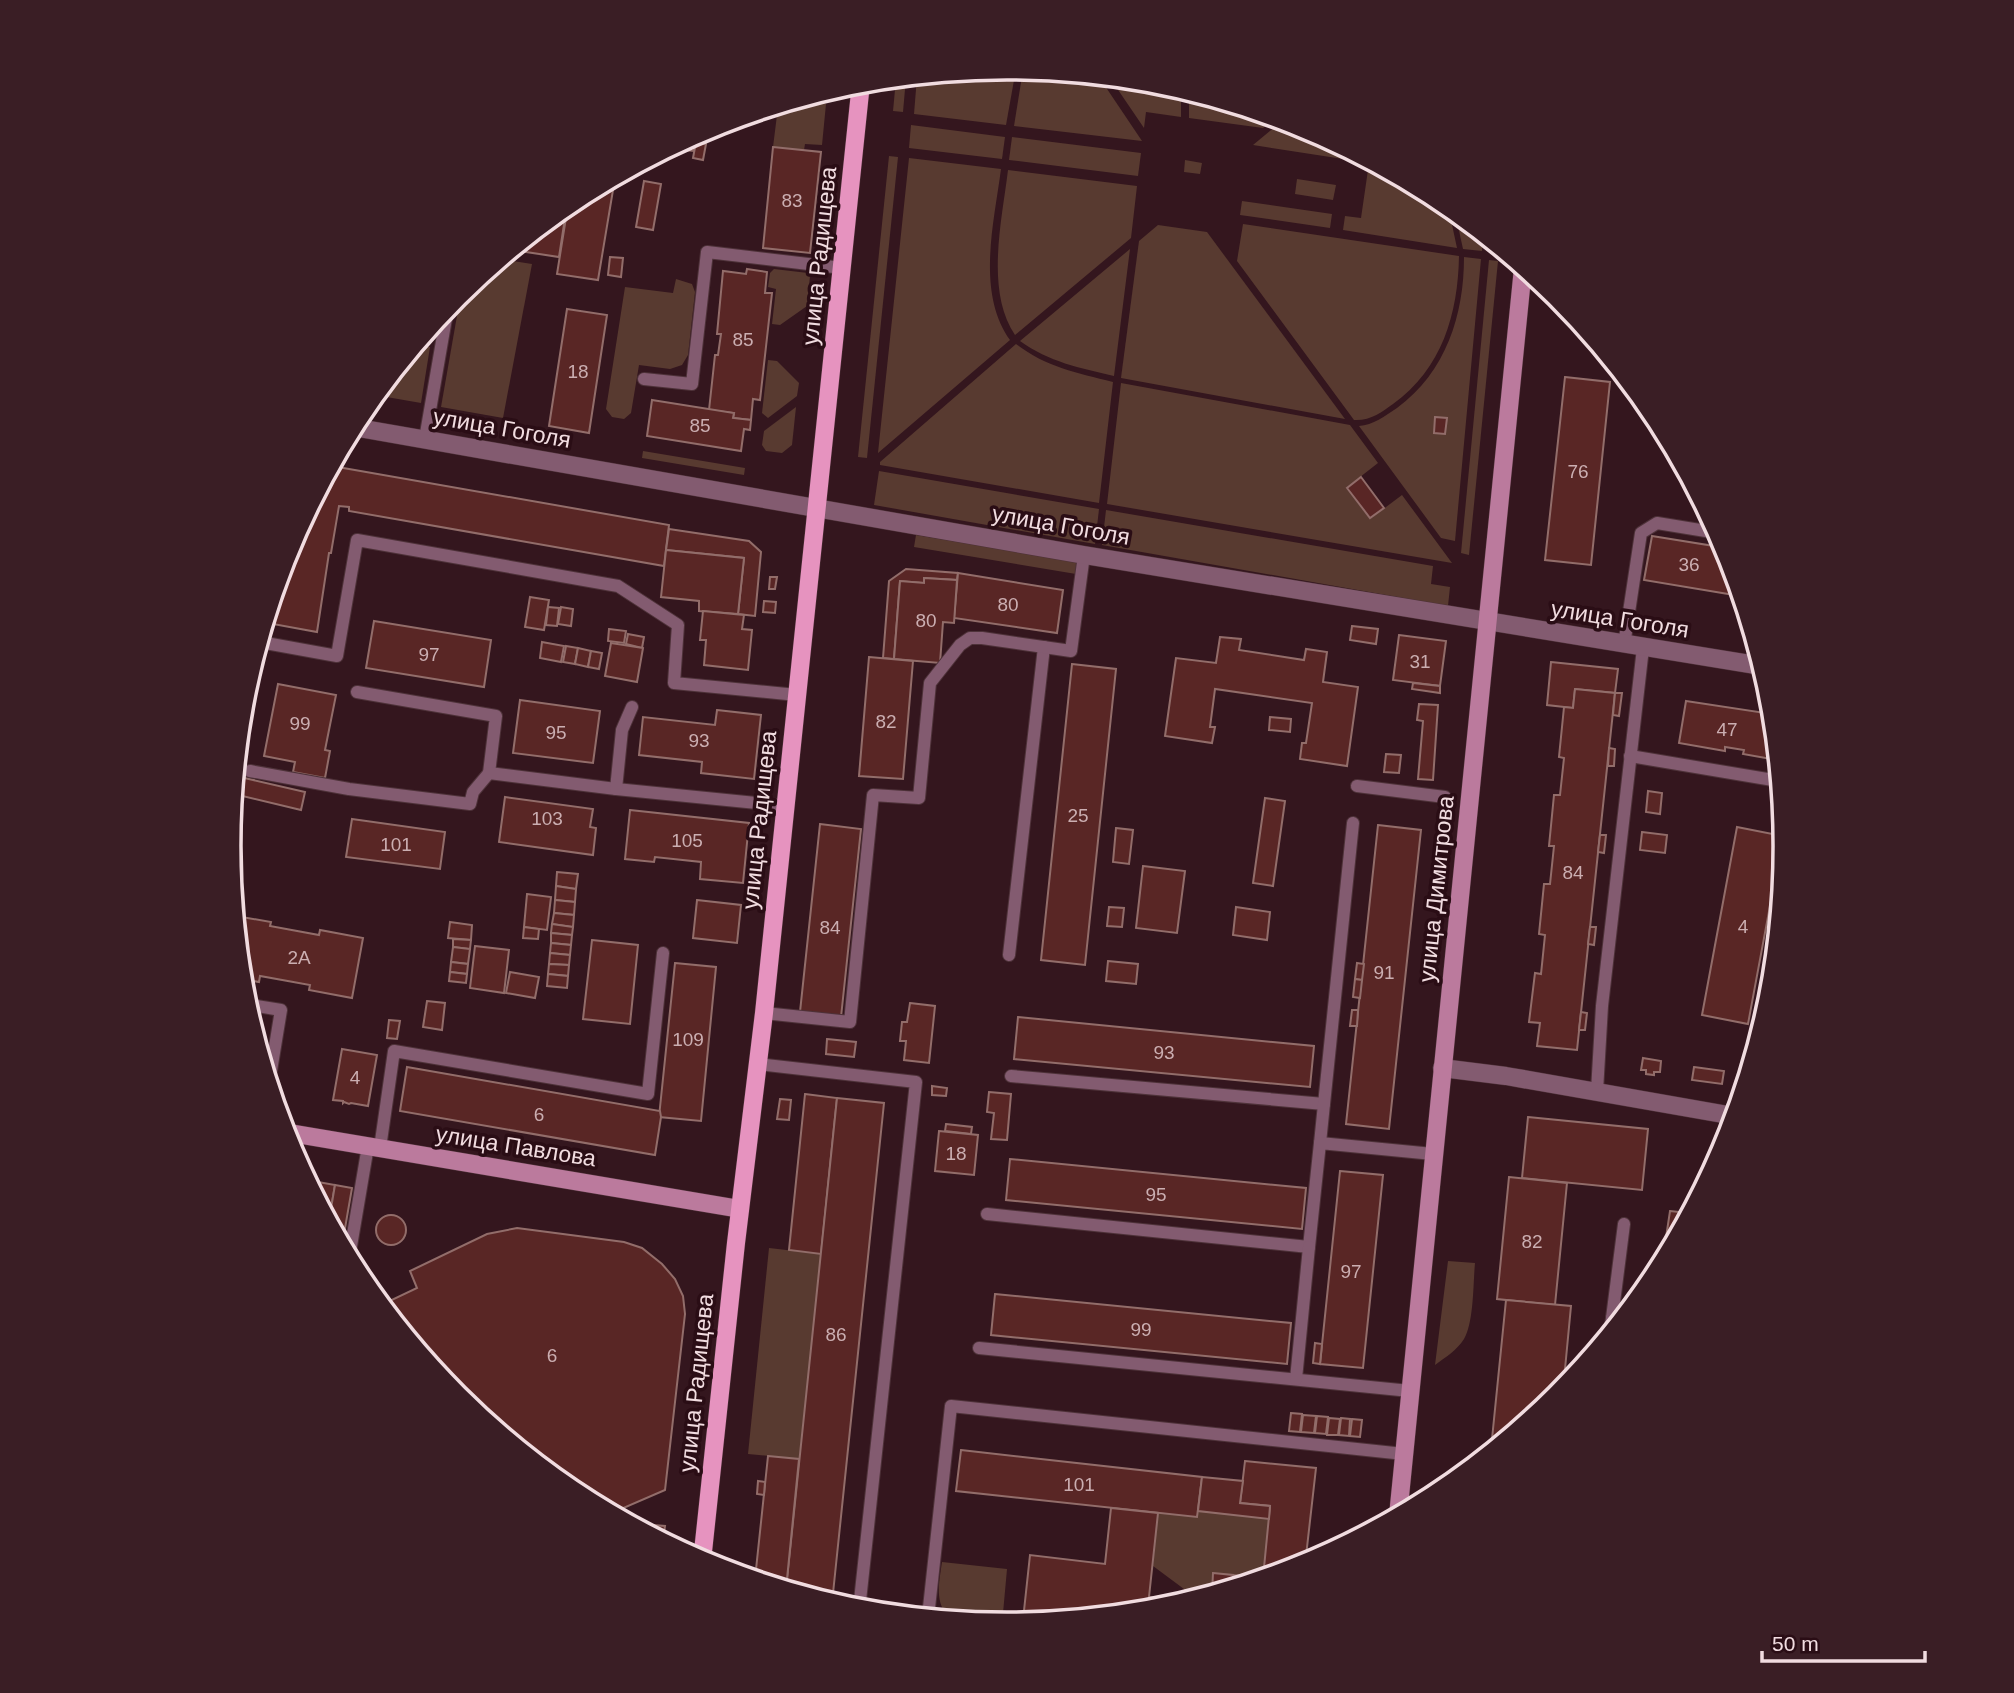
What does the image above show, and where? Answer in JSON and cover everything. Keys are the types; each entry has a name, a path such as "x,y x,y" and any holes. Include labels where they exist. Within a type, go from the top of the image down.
{"main road":[{"name":"улица Радищева","path":"703,1549 764,1013 860,95"},
{"name":"улица Димитрова","path":"1399,1504 1522,280"},
{"name":"улица Павлова","path":"297,1134 740,1209"}],"street":[{"name":"улица Гоголя","path":"365,429 1084,555 1751,664"},
{"path":"1442,1068 1506,1076 1724,1114"}],"lane":[{"path":"644,379 692,384 707,252 842,268"},
{"path":"425,439 445,327"},
{"path":"1624,645 1641,533 1657,523 1705,531"},
{"path":"268,644 337,656 357,540 618,586 678,625 674,683 797,695"},
{"path":"764,1013 850,1021 873,795 919,798 930,683 960,645 970,638 1071,651 1084,555"},
{"path":"1009,955 1044,647"},
{"path":"1597,1091 1602,1006 1643,648"},
{"path":"250,771 349,789 470,804 473,792 489,773 496,716 357,692"},
{"path":"615,789 622,730 632,707"},
{"path":"1630,756 1769,779"},
{"path":"489,773 786,806"},
{"path":"1357,786 1445,797"},
{"path":"1296,1379 1353,823"},
{"path":"352,1243 394,1051 648,1094 663,953"},
{"path":"258,1006 281,1010 273,1064"},
{"path":"758,1064 916,1082 860,1598"},
{"path":"1011,1076 1324,1104"},
{"path":"1320,1143 1433,1154"},
{"path":"987,1214 1309,1247"},
{"path":"1618,1309 1624,1224"},
{"path":"979,1348 1410,1391"},
{"path":"929,1608 951,1406 1404,1454"}],"shaded area":[{"path":"1014,80 1006,125 914,114 916,86"},
{"path":"1021,81 1106,87 1142,141 1014,126"},
{"path":"905,87 903,112 893,111 895,89"},
{"path":"1117,89 1181,101 1181,117 1146,112 1144,128"},
{"path":"1189,103 1266,126 1263,128 1189,118"},
{"path":"826,104 822,145 805,144 804,150 773,147 777,116"},
{"path":"911,125 1005,137 1002,159 909,148"},
{"path":"1273,129 1347,160 1253,145"},
{"path":"1012,137 1141,153 1138,176 1009,160"},
{"path":"889,156 898,157 867,458 858,457"},
{"path":"909,158 1001,169 992,234 990,279 993,301 1010,340 878,453"},
{"path":"1185,160 1202,163 1200,174 1184,172"},
{"path":"1008,170 1137,186 1131,238 1015,335 1000,298 998,277 1000,233"},
{"path":"1368,171 1452,224 1457,248 1343,230 1345,216 1361,218"},
{"path":"1297,179 1336,185 1333,200 1295,194"},
{"path":"1242,201 1332,214 1330,228 1240,215"},
{"path":"1243,224 1459,256 1455,299 1444,339 1424,374 1410,390 1375,415 1354,420 1237,261"},
{"path":"1158,225 1207,232 1345,419 1121,378 1139,241"},
{"path":"1459,229 1482,247 1482,251 1463,249"},
{"path":"1130,249 1114,376 1054,359 1020,341"},
{"path":"1464,257 1481,259 1455,541 1441,538 1359,426 1374,422 1397,408 1414,394 1440,360 1456,321"},
{"path":"1489,260 1498,261 1469,555 1461,553"},
{"path":"514,261 532,264 503,418 441,407 458,313"},
{"path":"774,269 808,273 810,276 807,306 780,325 772,324 776,289 768,287 770,273"},
{"path":"676,279 692,284 695,292 688,355 682,365 670,369 639,365 631,413 624,419 612,417 606,409 625,287 673,293"},
{"path":"1016,344 1050,364 1113,382 1099,503 880,465 880,462"},
{"path":"427,346 430,347 421,403 387,397"},
{"path":"768,360 777,361 799,383 797,396 768,418 762,413"},
{"path":"1121,383 1350,425 1378,463 1346,488 1370,519 1402,495 1452,563 1107,504"},
{"path":"796,407 792,445 782,453 766,451 762,445 764,431"},
{"path":"643,451 745,468 744,475 642,458"},
{"path":"879,471 1099,509 1095,544 874,505"},
{"path":"1106,510 1433,566 1431,584 1450,587 1448,606 1102,545"},
{"path":"916,535 1078,562 1076,574 914,547"},
{"path":"769,1248 821,1254 799,1459 748,1454"},
{"path":"1448,1261 1475,1263 1471,1313 1464,1339 1455,1350 1435,1365"},
{"path":"1198,1511 1269,1519 1264,1568 1240,1576 1213,1573 1212,1584 1184,1591 1153,1566 1158,1513 1197,1517"},
{"path":"942,1562 1007,1569 1003,1612 944,1610 939,1585"}],"building":[{"path":"706,144 703,160 693,158 695,147"},
{"path":"773,147 821,152 810,253 763,248"},
{"path":"644,181 661,184 653,230 636,227"},
{"path":"613,190 598,280 557,274 565,221"},
{"path":"564,222 559,257 525,252"},
{"path":"610,257 623,258 621,277 608,275"},
{"path":"747,269 767,272 765,293 772,293 760,400 753,399 751,420 733,418 734,413 709,410 715,355 718,355 721,334 717,334 723,271 746,274"},
{"path":"567,309 607,315 589,433 549,426"},
{"path":"1565,377 1610,382 1591,565 1545,560"},
{"path":"652,400 734,413 733,418 751,420 750,430 744,429 741,451 647,436"},
{"path":"1435,417 1447,418 1445,434 1434,433"},
{"path":"342,468 669,525 664,566 349,511 349,507 339,506 317,632 274,624 299,553"},
{"path":"1361,477 1384,508 1370,518 1347,488"},
{"path":"669,529 749,541 761,552 755,616 738,614 744,558 666,550"},
{"path":"1652,536 1712,546 1730,594 1644,580"},
{"path":"666,550 744,558 738,614 699,611 699,601 661,597"},
{"path":"906,569 958,573 957,580 924,578 924,583 900,581 894,659 883,658 889,581"},
{"path":"958,573 1063,590 1057,633 954,618"},
{"path":"770,577 777,577 775,589 769,589"},
{"path":"924,578 957,580 954,623 943,622 940,663 894,659 900,581 924,583"},
{"path":"530,597 549,600 544,630 525,627"},
{"path":"764,601 776,602 775,613 763,612"},
{"path":"548,607 559,608 557,626 546,625"},
{"path":"561,607 573,609 571,626 558,624"},
{"path":"703,611 744,615 742,629 752,630 748,670 704,665 706,640 700,640"},
{"path":"374,621 491,640 484,687 366,668"},
{"path":"1352,626 1378,629 1376,644 1350,640"},
{"path":"609,629 626,631 624,643 608,641"},
{"path":"628,634 644,637 642,648 626,644"},
{"path":"1399,635 1446,641 1440,686 1393,680"},
{"path":"1220,637 1241,639 1239,650 1304,660 1306,649 1327,652 1323,682 1358,687 1347,766 1300,759 1302,743 1306,743 1312,703 1215,689 1210,727 1215,727 1212,743 1165,736 1176,658 1216,663"},
{"path":"542,642 564,646 561,662 540,658"},
{"path":"611,643 643,648 637,682 605,676"},
{"path":"566,646 578,648 575,664 563,662"},
{"path":"578,648 591,651 588,667 575,664"},
{"path":"591,651 602,653 599,669 588,667"},
{"path":"869,657 913,661 903,779 859,776"},
{"path":"1551,662 1618,669 1615,693 1575,689 1573,708 1547,705"},
{"path":"1072,664 1116,669 1085,965 1041,960"},
{"path":"1413,683 1440,686 1440,693 1412,689"},
{"path":"278,684 336,695 325,750 330,751 325,778 293,772 295,762 264,756"},
{"path":"1575,689 1615,693 1577,1050 1537,1046 1540,1023 1529,1022 1535,973 1541,974 1545,935 1539,934 1544,884 1550,884 1554,846 1549,846 1554,795 1560,795 1564,758 1559,757 1564,707 1573,708"},
{"path":"1615,693 1622,693 1619,716 1613,715"},
{"path":"520,700 600,711 593,763 513,753"},
{"path":"1686,701 1760,712 1767,758 1743,754 1744,750 1725,747 1725,751 1679,743"},
{"path":"1419,704 1438,705 1433,780 1418,779 1423,721 1417,720"},
{"path":"717,710 761,715 754,779 701,773 702,762 639,755 643,717 715,725"},
{"path":"1270,717 1291,719 1290,732 1269,730"},
{"path":"1609,748 1615,749 1614,766 1608,766"},
{"path":"1386,754 1401,755 1399,773 1384,772"},
{"path":"245,778 305,792 301,810 243,796"},
{"path":"1648,791 1662,793 1660,814 1646,812"},
{"path":"505,797 593,809 590,827 596,828 593,855 499,842"},
{"path":"1265,798 1285,801 1273,886 1253,883"},
{"path":"630,810 749,823 743,883 700,879 701,862 655,857 654,862 625,859"},
{"path":"352,819 445,832 440,869 346,857"},
{"path":"820,824 861,829 841,1017 800,1012"},
{"path":"1378,825 1421,830 1389,1129 1346,1124"},
{"path":"1737,827 1773,834 1770,905 1748,1024 1702,1015"},
{"path":"1116,828 1133,830 1129,864 1113,862"},
{"path":"1642,832 1667,835 1665,853 1640,850"},
{"path":"1600,835 1606,835 1604,853 1598,852"},
{"path":"1143,866 1185,871 1177,933 1136,928"},
{"path":"557,872 578,874 576,889 556,886"},
{"path":"556,886 576,889 575,902 555,900"},
{"path":"527,894 551,897 547,930 524,927"},
{"path":"555,900 575,902 574,915 554,913"},
{"path":"697,900 741,905 737,943 693,938"},
{"path":"1109,907 1124,908 1122,927 1107,926"},
{"path":"1236,907 1270,912 1267,940 1233,935"},
{"path":"554,913 574,915 573,927 552,924"},
{"path":"245,918 271,922 270,926 319,935 320,930 363,938 352,998 309,990 310,985 260,976 259,982 254,981"},
{"path":"450,922 472,925 471,940 448,938"},
{"path":"552,924 573,927 572,935 551,933"},
{"path":"524,927 539,929 538,939 523,938"},
{"path":"1590,927 1596,927 1594,945 1588,944"},
{"path":"551,933 572,935 571,945 551,943"},
{"path":"453,939 471,940 470,949 453,947"},
{"path":"592,940 638,945 630,1024 583,1019"},
{"path":"551,943 571,945 570,955 550,953"},
{"path":"475,946 509,950 504,993 470,988"},
{"path":"453,947 470,949 468,964 451,962"},
{"path":"550,953 570,955 569,965 549,964"},
{"path":"1108,961 1138,964 1136,984 1106,981"},
{"path":"451,962 468,964 467,974 450,972"},
{"path":"675,963 716,967 701,1121 659,1117"},
{"path":"1357,963 1364,964 1362,980 1355,979"},
{"path":"549,964 569,965 568,976 548,974"},
{"path":"450,972 467,974 466,983 449,981"},
{"path":"510,972 539,977 535,998 506,993"},
{"path":"548,974 568,976 567,988 547,986"},
{"path":"1355,979 1362,980 1360,998 1353,997"},
{"path":"427,1001 445,1003 442,1030 423,1027"},
{"path":"910,1003 935,1006 929,1063 904,1060 906,1041 900,1041 902,1022 907,1022"},
{"path":"1352,1010 1358,1010 1357,1026 1350,1026"},
{"path":"1581,1012 1587,1013 1585,1030 1579,1030"},
{"path":"1018,1017 1314,1046 1310,1087 1014,1059"},
{"path":"389,1020 400,1021 397,1039 387,1038"},
{"path":"827,1039 856,1042 854,1057 826,1054"},
{"path":"342,1049 377,1055 368,1106 333,1100"},
{"path":"1643,1058 1661,1061 1660,1072 1654,1072 1654,1075 1641,1070"},
{"path":"407,1067 660,1111 655,1155 400,1111"},
{"path":"1694,1067 1724,1071 1722,1084 1692,1080"},
{"path":"932,1086 947,1088 946,1096 932,1095"},
{"path":"989,1092 1011,1094 1007,1140 991,1139 994,1113 987,1112"},
{"path":"805,1094 837,1098 821,1254 789,1250"},
{"path":"837,1098 884,1103 833,1592 787,1580"},
{"path":"780,1099 791,1100 789,1120 777,1119"},
{"path":"1528,1117 1648,1129 1642,1190 1522,1178"},
{"path":"946,1124 972,1127 971,1134 945,1131"},
{"path":"939,1131 978,1135 974,1175 935,1171"},
{"path":"1010,1159 1306,1188 1302,1229 1006,1200"},
{"path":"1340,1171 1383,1175 1363,1368 1320,1364"},
{"path":"1509,1177 1567,1183 1555,1305 1497,1299"},
{"path":"319,1182 335,1185 331,1206"},
{"path":"335,1185 352,1188 345,1231 344,1230 331,1206"},
{"path":"1670,1211 1680,1212 1670,1230 1666,1236"},
{"path":"391,1215 402,1219 406,1230 402,1241 391,1245 380,1241 376,1230 380,1219"},
{"path":"517,1228 624,1242 642,1248 675,1279 683,1296 685,1314 665,1490 622,1509 581,1483 541,1454 465,1388 431,1352 390,1301 417,1288 410,1271 487,1234"},
{"path":"995,1294 1291,1323 1287,1364 991,1335"},
{"path":"1506,1300 1571,1306 1565,1371 1492,1438"},
{"path":"1315,1343 1322,1344 1320,1364 1313,1363"},
{"path":"1291,1413 1302,1414 1300,1432 1289,1431"},
{"path":"1303,1415 1316,1416 1314,1433 1301,1432"},
{"path":"1317,1416 1328,1417 1326,1434 1315,1433"},
{"path":"1329,1418 1340,1419 1338,1435 1327,1435"},
{"path":"1341,1418 1350,1419 1349,1436 1339,1435"},
{"path":"1352,1419 1362,1420 1360,1437 1350,1436"},
{"path":"961,1450 1202,1477 1197,1517 956,1491"},
{"path":"768,1456 799,1459 787,1580 756,1570"},
{"path":"1245,1461 1316,1468 1307,1551 1264,1568 1270,1506 1240,1503"},
{"path":"1202,1477 1243,1481 1240,1503 1270,1506 1269,1519 1198,1511"},
{"path":"758,1481 765,1482 764,1495 757,1494"},
{"path":"1111,1508 1158,1513 1149,1597 1157,1598 1107,1606 1024,1612 1030,1555 1105,1564"},
{"path":"651,1525 665,1526 664,1532"},
{"path":"1213,1573 1233,1575 1233,1578 1212,1584"}]}
